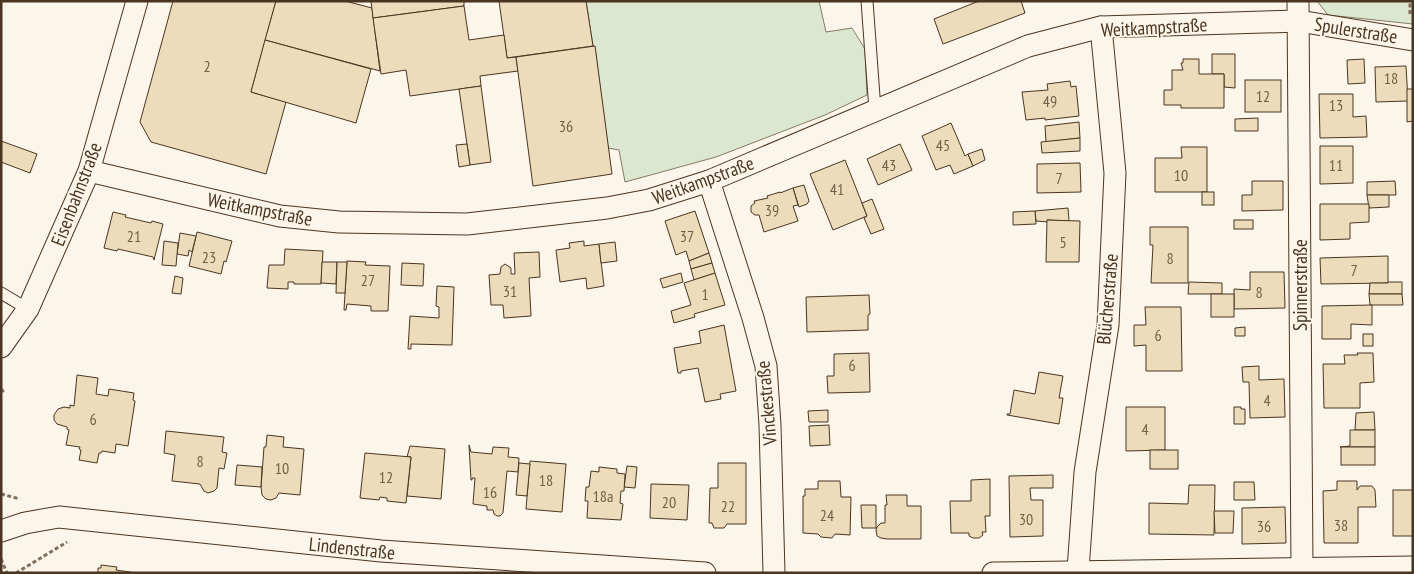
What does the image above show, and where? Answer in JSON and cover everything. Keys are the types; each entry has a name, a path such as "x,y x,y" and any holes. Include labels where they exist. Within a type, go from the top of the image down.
{"street":[{"name":"Eisenbahnstraße","path":"1,347 28,309 89,171 136,1"},
{"name":"Weitkampstraße","path":"89,171 280,216 340,222 468,224 607,208 649,200 709,181 1028,46 1101,27 1299,11"},
{"name":"Spulerstraße","path":"1299,11 1413,40"},
{"name":"Spinnerstraße","path":"1299,11 1302,568"},
{"name":"Blücherstraße","path":"1078,572 1085,472 1108,324 1114,182 1101,27"},
{"name":"Vinckestraße","path":"709,181 753,318 766,366 770,425 774,573"},
{"name":"Lindenstraße","path":"1,531 25,523 59,517 381,552 705,573"},
{"path":"993,573 1413,566"}],"lane":[{"path":"867,1 875,110"},
{"path":"1,293 28,309"}],"path":[{"path":"1410,1 1410,14"},
{"path":"1,389 3,391 1,394"},
{"path":"16,573 101,522"},
{"path":"1,559 7,573"}],"green space":[{"path":"586,1 819,1 826,32 852,28 865,49 867,95 825,115 716,157 625,182 619,150 608,148 595,47 593,46"},
{"path":"1317,1 1413,1 1413,24 1328,15"}],"building":[{"path":"173,1 276,1 251,92 286,102 266,174 151,142 140,122"},
{"path":"276,1 345,1 372,8 380,71 265,40"},
{"path":"371,1 464,1 464,6 373,18"},
{"path":"499,1 586,1 593,46 507,58"},
{"path":"979,1 1021,1 1025,13 943,44 934,19"},
{"path":"464,6 469,40 504,35 507,58 516,57 518,71 480,76 481,86 410,96 406,70 381,74 373,18"},
{"path":"265,40 371,69 356,123 251,92"},
{"path":"595,46 612,174 533,186 516,57"},
{"path":"1212,54 1235,54 1235,88 1224,87 1224,74 1212,74"},
{"path":"1183,59 1199,59 1199,74 1224,74 1224,108 1181,108 1181,105 1164,105 1164,90 1172,90 1172,70 1183,70 1181,63 1183,63"},
{"path":"1364,59 1365,83 1348,84 1347,60"},
{"path":"1406,66 1408,101 1376,102 1375,67"},
{"path":"1245,80 1281,80 1281,112 1245,112"},
{"path":"1070,81 1071,87 1076,86 1079,116 1026,120 1022,92 1048,90 1047,84"},
{"path":"481,86 491,162 470,165 459,89"},
{"path":"1407,89 1413,89 1413,121 1407,122"},
{"path":"1319,94 1353,94 1353,117 1366,116 1367,137 1320,138"},
{"path":"1258,118 1258,131 1235,131 1235,119"},
{"path":"1079,122 1080,138 1046,142 1045,126"},
{"path":"951,123 965,156 968,154 973,166 954,174 950,165 936,170 922,136"},
{"path":"1080,138 1080,151 1042,153 1041,142"},
{"path":"1,141 37,154 30,173 1,162"},
{"path":"467,144 470,165 459,167 456,145"},
{"path":"900,144 912,170 878,185 867,159"},
{"path":"1320,146 1353,146 1353,183 1320,184"},
{"path":"1181,147 1207,147 1207,192 1155,192 1155,158 1182,158"},
{"path":"982,149 985,160 973,166 968,154"},
{"path":"845,160 867,216 833,230 810,174"},
{"path":"1080,163 1081,192 1037,193 1037,164"},
{"path":"1252,181 1283,181 1283,210 1242,211 1242,195 1252,195"},
{"path":"1395,181 1396,195 1367,195 1367,182"},
{"path":"804,185 809,201 807,204 799,207 793,188"},
{"path":"793,188 798,205 793,206 798,221 764,232 759,215 751,212 751,206 755,203 754,201 768,198 767,196"},
{"path":"1202,192 1214,192 1214,205 1202,205"},
{"path":"1367,195 1389,195 1389,207 1369,208"},
{"path":"872,199 884,229 871,234 864,218 867,216 862,203"},
{"path":"1320,204 1369,204 1369,222 1350,223 1350,239 1320,240"},
{"path":"1068,208 1069,221 1036,221 1035,211"},
{"path":"695,211 709,253 689,261 686,251 676,255 665,221"},
{"path":"1035,211 1036,224 1013,225 1013,212"},
{"path":"113,212 126,215 125,217 163,224 154,260 153,257 118,249 117,251 104,248"},
{"path":"1047,220 1080,221 1079,262 1046,262"},
{"path":"1234,220 1253,220 1253,229 1234,229"},
{"path":"1150,227 1188,227 1188,283 1151,283 1153,245 1150,245"},
{"path":"197,232 232,241 221,274 189,266"},
{"path":"180,233 196,236 192,252 189,250 188,256 177,254"},
{"path":"164,241 178,243 176,266 162,265"},
{"path":"584,241 584,246 599,244 604,286 587,289 586,278 560,282 556,250 570,248 569,243"},
{"path":"615,242 617,261 601,263 599,244"},
{"path":"285,249 323,251 321,284 294,284 294,282 288,282 288,289 267,288 269,265 284,265"},
{"path":"539,252 540,277 529,278 531,316 504,318 503,305 491,305 489,275 500,274 501,267 505,264 511,268 511,274 515,274 514,253"},
{"path":"709,253 712,263 691,269 689,261"},
{"path":"1388,256 1388,283 1321,284 1320,258"},
{"path":"347,261 366,262 365,265 390,266 388,311 371,311 371,306 347,304 346,310 344,310"},
{"path":"322,262 337,262 336,284 321,283"},
{"path":"337,262 347,262 345,293 336,293"},
{"path":"402,263 424,264 423,286 401,285"},
{"path":"712,263 715,273 694,280 691,269"},
{"path":"1250,272 1284,272 1285,308 1234,309 1234,289 1250,290"},
{"path":"681,273 683,282 663,288 660,279"},
{"path":"715,273 725,305 694,314 695,317 674,323 671,311 691,305 684,283"},
{"path":"175,276 183,278 181,294 172,293"},
{"path":"1189,282 1222,283 1222,294 1188,294"},
{"path":"1402,282 1402,294 1369,294 1370,283"},
{"path":"437,286 454,287 452,345 411,344 411,349 408,349 410,316 439,318 439,307 436,306"},
{"path":"1211,294 1234,294 1234,317 1211,317"},
{"path":"1369,294 1402,294 1403,305 1370,305"},
{"path":"869,295 870,314 868,315 868,330 807,332 806,297"},
{"path":"1372,305 1372,325 1351,324 1351,339 1322,339 1322,306"},
{"path":"1145,307 1181,307 1182,371 1146,371 1146,345 1134,346 1134,325 1146,325"},
{"path":"724,325 736,391 720,394 721,399 705,402 698,368 678,373 674,348 701,343 699,331"},
{"path":"1245,327 1245,336 1235,336 1235,328"},
{"path":"1363,334 1373,334 1373,346 1363,346"},
{"path":"869,353 870,392 828,393 827,376 834,376 834,354"},
{"path":"1357,353 1373,353 1374,382 1360,383 1360,408 1324,408 1323,364 1345,364 1344,355 1358,355"},
{"path":"1259,366 1259,380 1284,379 1285,417 1250,418 1249,382 1243,382 1242,367"},
{"path":"1039,372 1063,376 1059,398 1063,398 1059,424 1007,415 1010,414 1014,390 1035,394"},
{"path":"77,375 98,378 96,394 108,396 109,389 134,393 133,400 135,401 128,446 116,444 115,453 102,451 99,453 97,463 79,460 80,447 66,445 69,430 67,427 57,424 54,420 54,415 58,409 70,408 70,405 74,406"},
{"path":"1126,407 1165,407 1165,450 1126,451"},
{"path":"1234,407 1245,409 1245,424 1234,424"},
{"path":"828,410 828,422 809,422 808,411"},
{"path":"1374,412 1375,430 1355,430 1356,413"},
{"path":"829,425 830,445 810,446 809,426"},
{"path":"1350,430 1375,430 1375,447 1340,447 1350,446"},
{"path":"166,431 224,437 222,452 227,453 224,469 219,468 217,488 214,491 208,493 204,491 200,484 172,481 175,455 164,453"},
{"path":"267,435 284,437 283,447 304,449 300,495 279,493 276,498 271,500 266,499 262,495 264,447 266,447"},
{"path":"469,445 471,452 492,454 493,447 509,448 508,457 519,458 518,472 507,471 503,513 500,516 494,514 493,510 487,510 487,506 473,504 475,478 471,480"},
{"path":"410,446 445,449 441,499 407,496 411,457 407,457"},
{"path":"1341,447 1375,447 1375,465 1341,465"},
{"path":"1150,450 1178,450 1178,469 1150,469"},
{"path":"365,453 411,457 406,503 387,501 387,498 380,497 379,500 360,498"},
{"path":"530,461 566,464 562,512 526,509"},
{"path":"519,463 530,464 527,496 516,495"},
{"path":"718,463 746,463 746,524 727,524 724,528 714,528 712,523 709,523 710,488 718,488"},
{"path":"237,465 262,467 261,487 235,485"},
{"path":"627,466 637,467 635,488 624,487"},
{"path":"599,467 617,469 617,473 625,474 624,491 621,491 620,503 623,504 621,520 587,518 588,501 585,501 586,487 589,487 591,471 599,472"},
{"path":"1053,475 1053,488 1030,488 1031,500 1043,500 1043,536 1010,537 1009,476"},
{"path":"990,479 990,516 985,516 986,532 982,532 983,535 979,538 969,536 969,533 951,533 950,501 971,501 971,480"},
{"path":"818,481 840,481 841,497 851,497 850,535 835,534 832,538 821,537 818,534 803,533 803,496 805,496 805,489 818,489"},
{"path":"1337,481 1357,481 1357,490 1360,486 1372,486 1375,490 1376,507 1358,507 1358,543 1324,543 1323,491 1337,490"},
{"path":"1234,482 1254,482 1255,500 1234,500"},
{"path":"651,484 689,485 687,520 650,518"},
{"path":"1189,485 1215,485 1214,535 1149,534 1149,503 1188,504"},
{"path":"1393,490 1413,490 1413,536 1393,536"},
{"path":"886,495 907,495 907,506 921,506 921,539 887,539 877,536 877,527 881,523 885,523"},
{"path":"861,505 876,505 876,528 862,528"},
{"path":"1285,507 1286,543 1242,544 1242,508"},
{"path":"1214,511 1234,511 1233,533 1215,533"},
{"path":"101,565 117,567 116,570 137,573 98,573 98,568 101,568"}]}
